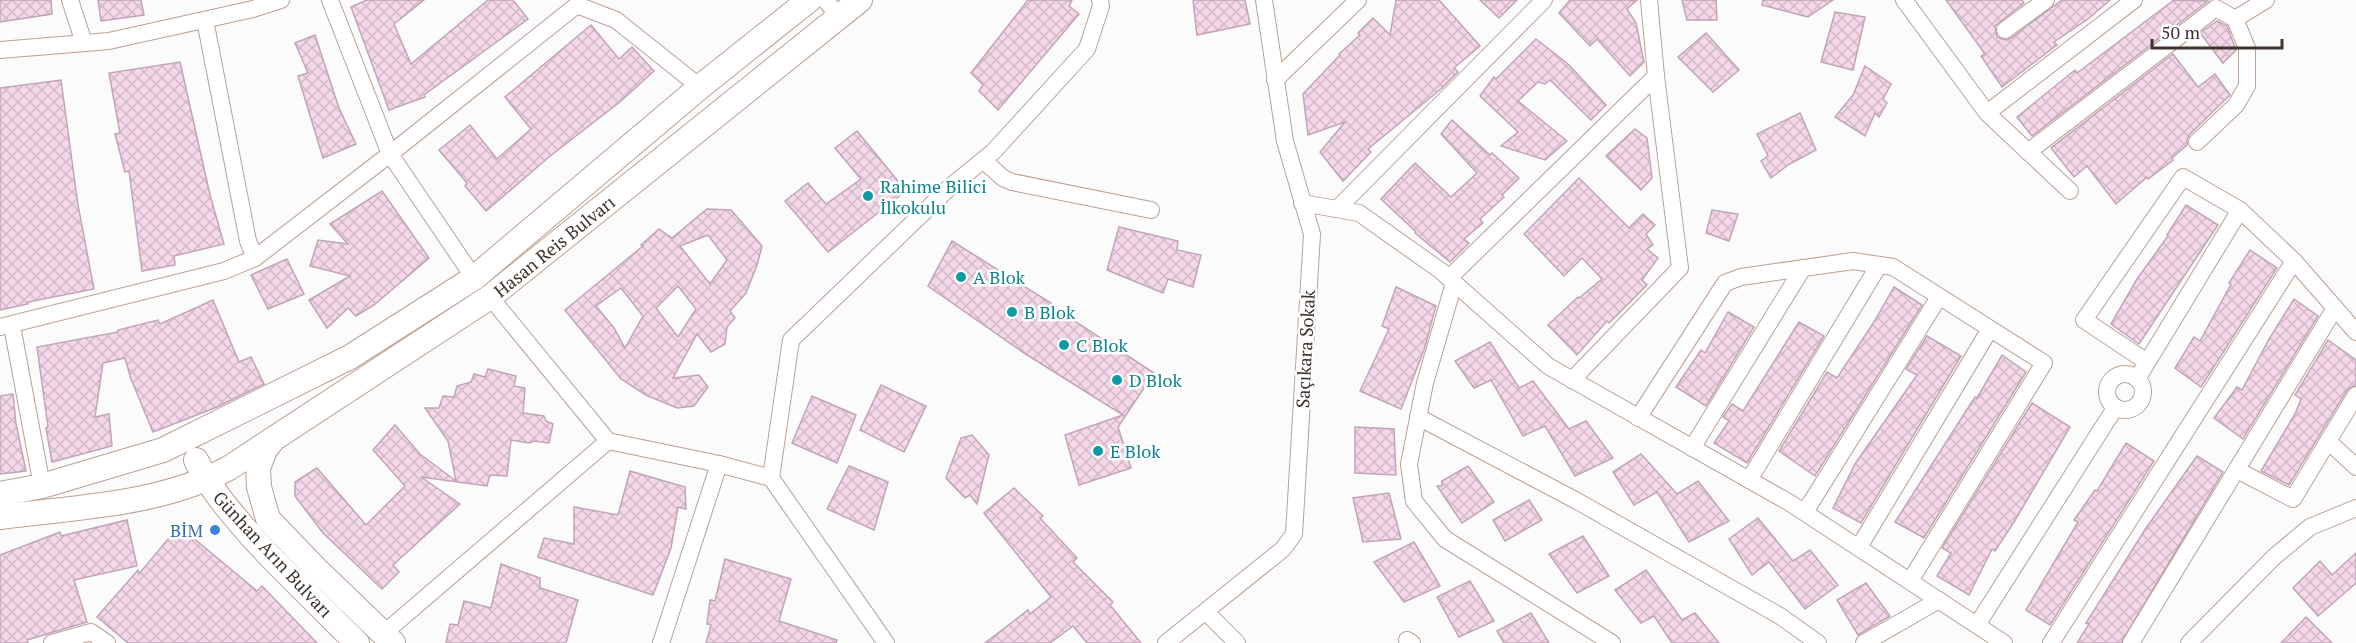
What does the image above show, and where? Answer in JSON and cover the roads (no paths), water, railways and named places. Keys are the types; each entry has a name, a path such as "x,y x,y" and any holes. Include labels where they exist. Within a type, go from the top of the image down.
{"main road":[{"name":"Hasan Reis Bulvarı","path":"0,494 42,486 163,450 350,357 474,278 700,87 809,0"},
{"name":"Hasan Reis Bulvarı","path":"127,500 178,490 200,470 277,435 490,297 832,8 860,0"},
{"path":"200,470 195,447 207,429 224,427 232,430 237,454 268,519"},
{"name":"Günhan Arın Bulvarı","path":"277,435 265,450 258,468 259,487 268,519 388,638"},
{"name":"Günhan Arın Bulvarı","path":"200,470 241,524 279,566 357,643"},
{"path":"0,517 127,500 186,497 241,524"}],"street":[{"path":"70,0 84,43"},
{"path":"0,50 109,41 205,20 252,5 281,0"},
{"path":"330,0 390,154 474,278"},
{"path":"771,478 791,340 950,187 993,152 1087,49 1101,6 1100,0"},
{"name":"Saçıkara Sokak","path":"1167,643 1284,549 1294,534 1312,234 1285,141 1264,0"},
{"path":"1275,80 1358,0"},
{"path":"1572,380 1680,268 1649,0"},
{"path":"1904,0 1987,113 2070,191"},
{"path":"2005,30 2046,0"},
{"path":"1987,113 2134,0"},
{"path":"2235,19 2266,0"},
{"path":"1337,209 1540,2"},
{"path":"42,486 6,327 224,271 255,258 577,5 616,20 700,87"},
{"path":"2028,152 2216,8 2235,19 2247,48 2247,86 2236,105 2197,142"},
{"path":"205,20 248,241 255,258"},
{"path":"1612,643 1445,539 1414,501 1409,464 1425,383 1451,281 1656,76"},
{"path":"983,160 1003,178 1012,182 1151,210"},
{"path":"2147,362 2084,320 2183,177 2240,210 2294,261 2356,332"},
{"path":"1302,203 1359,213 1451,281 1548,366 1805,512 2004,643"},
{"path":"2137,379 2240,210"},
{"path":"1638,418 1725,283 1741,277 1852,261 1893,267 2044,363 1910,581"},
{"path":"2051,643 2294,261"},
{"path":"1749,480 1879,265"},
{"path":"1692,448 1803,268"},
{"path":"490,297 608,441 771,478 886,643"},
{"path":"1805,512 1939,297"},
{"path":"2131,643 2336,308"},
{"path":"1859,547 1990,329"},
{"path":"2126,374 2137,379 2143,395 2137,405 2127,410 2115,408 2106,393 2110,381 2126,374"},
{"path":"2237,470 2293,500 2356,395"},
{"path":"1977,625 2115,408"},
{"path":"1418,417 1577,501 1780,616 1818,643"},
{"path":"388,638 608,441"},
{"path":"2328,441 2356,467"},
{"path":"661,643 719,465"},
{"path":"2189,643 2274,557 2310,527 2356,508"},
{"path":"1864,643 1939,600"},
{"path":"1206,612 1237,643"},
{"path":"52,643 91,632 106,643"}],"place":[{"name":"Rahime Bilici İlkokulu","path":"868,196"},
{"name":"A Blok","path":"961,277"},
{"name":"B Blok","path":"1012,312"},
{"name":"C Blok","path":"1064,345"},
{"name":"D Blok","path":"1117,380"},
{"name":"E Blok","path":"1098,451"},
{"name":"BİM","path":"215,530"}]}
